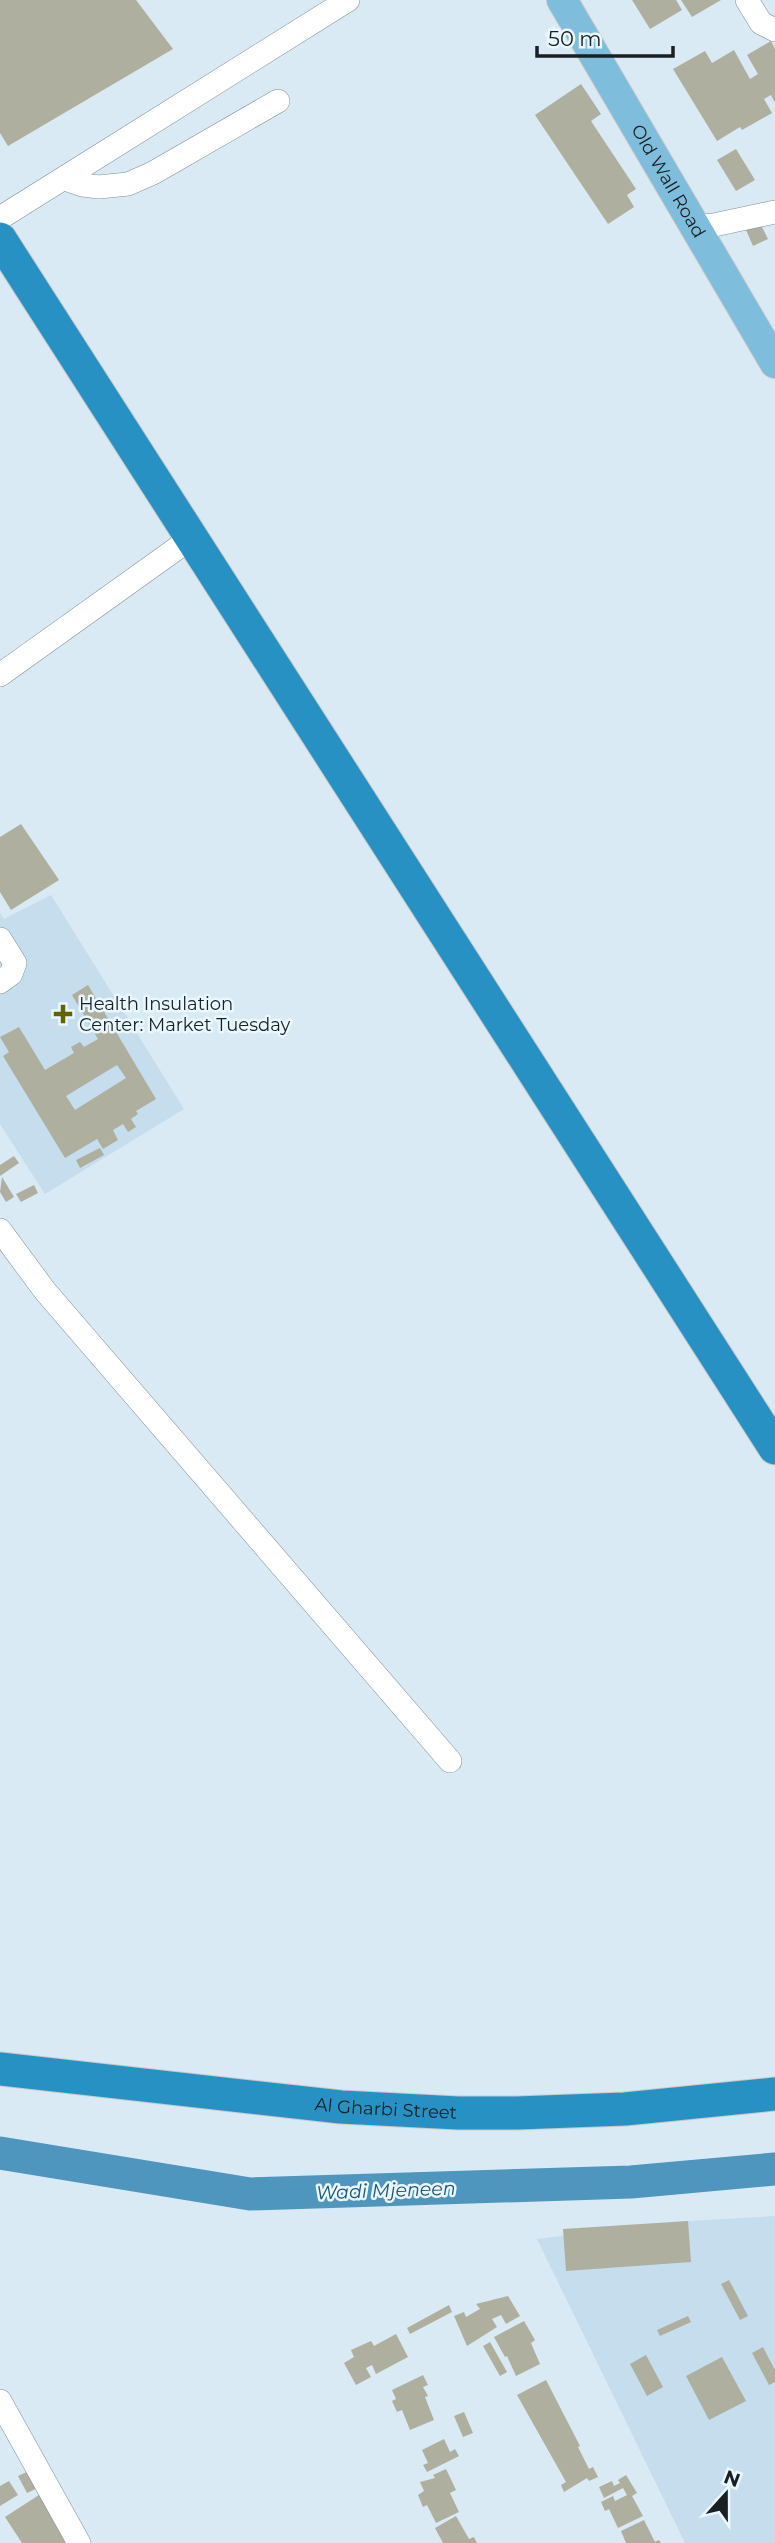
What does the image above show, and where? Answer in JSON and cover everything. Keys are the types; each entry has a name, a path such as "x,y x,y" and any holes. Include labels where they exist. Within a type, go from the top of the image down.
{"highway":[{"path":"0,239 775,1448"},
{"name":"Al Gharbi Street","path":"0,2069 330,2106 447,2113 571,2112 775,2094"}],"main road":[{"name":"Old Wall Road","path":"562,0 704,226 775,328"},
{"name":"Old Wall Road","path":"583,0 775,363"}],"street":[{"path":"0,218 348,0"},
{"path":"747,0 761,23 775,30"},
{"path":"65,179 99,187 128,184 153,173 278,101"},
{"path":"704,226 775,212"},
{"path":"0,676 190,539"},
{"path":"0,939 15,963 11,974 0,982"},
{"path":"0,1230 45,1292 450,1761"},
{"path":"0,2401 79,2543"}],"shaded area":[{"name":"Health Insulation Center: Market Tuesday","path":"51,895 184,1109 45,1194 0,1124 0,913 4,919"},
{"path":"775,2216 775,2543 685,2543 537,2239 688,2221"}],"building":[{"path":"0,0 136,0 173,49 8,146 0,133"},
{"path":"632,0 676,0 682,10 650,29"},
{"path":"681,0 721,0 692,17"},
{"path":"771,41 775,49 775,103 771,95 764,99 772,113 717,141 673,69 705,51 712,63 734,50 750,79 758,74 747,55"},
{"path":"581,84 601,114 591,121 636,189 627,195 634,207 608,224 535,115"},
{"path":"736,149 755,180 736,191 717,160"},
{"path":"760,223 768,239 753,246 746,230"},
{"path":"21,824 59,880 11,910 0,892 0,837"},
{"path":"88,985 156,1099 136,1111 138,1114 131,1119 136,1127 128,1132 123,1124 113,1130 118,1140 103,1149 97,1139 65,1158 3,1056 9,1052 0,1037 19,1027 45,1070 74,1053 71,1047 80,1042 84,1047 98,1039 72,995","holes":["117,1065 126,1078 75,1110 66,1096"]},
{"path":"100,1148 104,1155 80,1168 76,1160"},
{"path":"14,1156 19,1163 0,1176 0,1165"},
{"path":"2,1177 14,1197 6,1202 0,1192"},
{"path":"34,1185 38,1193 21,1202 16,1194"},
{"path":"688,2221 691,2262 566,2271 563,2229"},
{"path":"729,2280 748,2316 740,2320 721,2284"},
{"path":"508,2296 520,2316 506,2324 501,2315 492,2319 497,2327 467,2346 454,2316 464,2312 466,2317 480,2309 476,2304"},
{"path":"449,2305 452,2312 410,2334 407,2328"},
{"path":"688,2316 691,2322 660,2336 657,2330"},
{"path":"524,2321 535,2340 531,2343 540,2364 516,2376 494,2337"},
{"path":"396,2334 408,2357 376,2374 372,2365 366,2368 371,2377 356,2385 344,2363 354,2357 351,2350 371,2341 374,2346"},
{"path":"490,2342 507,2372 500,2376 483,2346"},
{"path":"763,2347 775,2370 775,2382 769,2385 752,2353"},
{"path":"646,2355 663,2387 647,2396 630,2364"},
{"path":"722,2357 746,2401 709,2420 686,2376"},
{"path":"423,2375 428,2385 423,2387 428,2396 425,2397 434,2420 410,2430 402,2410 397,2412 392,2401 396,2399 392,2390"},
{"path":"546,2380 589,2469 593,2467 598,2477 589,2481 587,2478 564,2492 561,2485 566,2482 517,2395"},
{"path":"464,2412 473,2433 463,2437 454,2416"},
{"path":"444,2439 450,2452 455,2449 459,2456 427,2472 423,2465 428,2463 422,2450"},
{"path":"33,2469 42,2486 27,2493 18,2476"},
{"path":"446,2469 456,2490 450,2493 459,2512 436,2523 427,2505 423,2507 418,2495 424,2491 420,2482 435,2478 433,2475"},
{"path":"626,2475 637,2493 632,2496 643,2516 618,2528 609,2509 605,2511 601,2502 613,2496 615,2501 627,2495 623,2488 604,2498 599,2487 612,2481 614,2486"},
{"path":"9,2481 18,2495 0,2506 0,2486"},
{"path":"42,2493 72,2539 66,2543 22,2543 5,2517"},
{"path":"456,2516 469,2539 474,2537 477,2543 443,2543 435,2528"},
{"path":"644,2520 655,2542 659,2540 661,2543 626,2543 621,2531"}],"waterway":[{"name":"Wadi Mjeneen","path":"0,2153 250,2194 631,2182 775,2169"}],"place":[{"name":"Health Insulation Center: Market Tuesday","path":"63,1014"}]}
